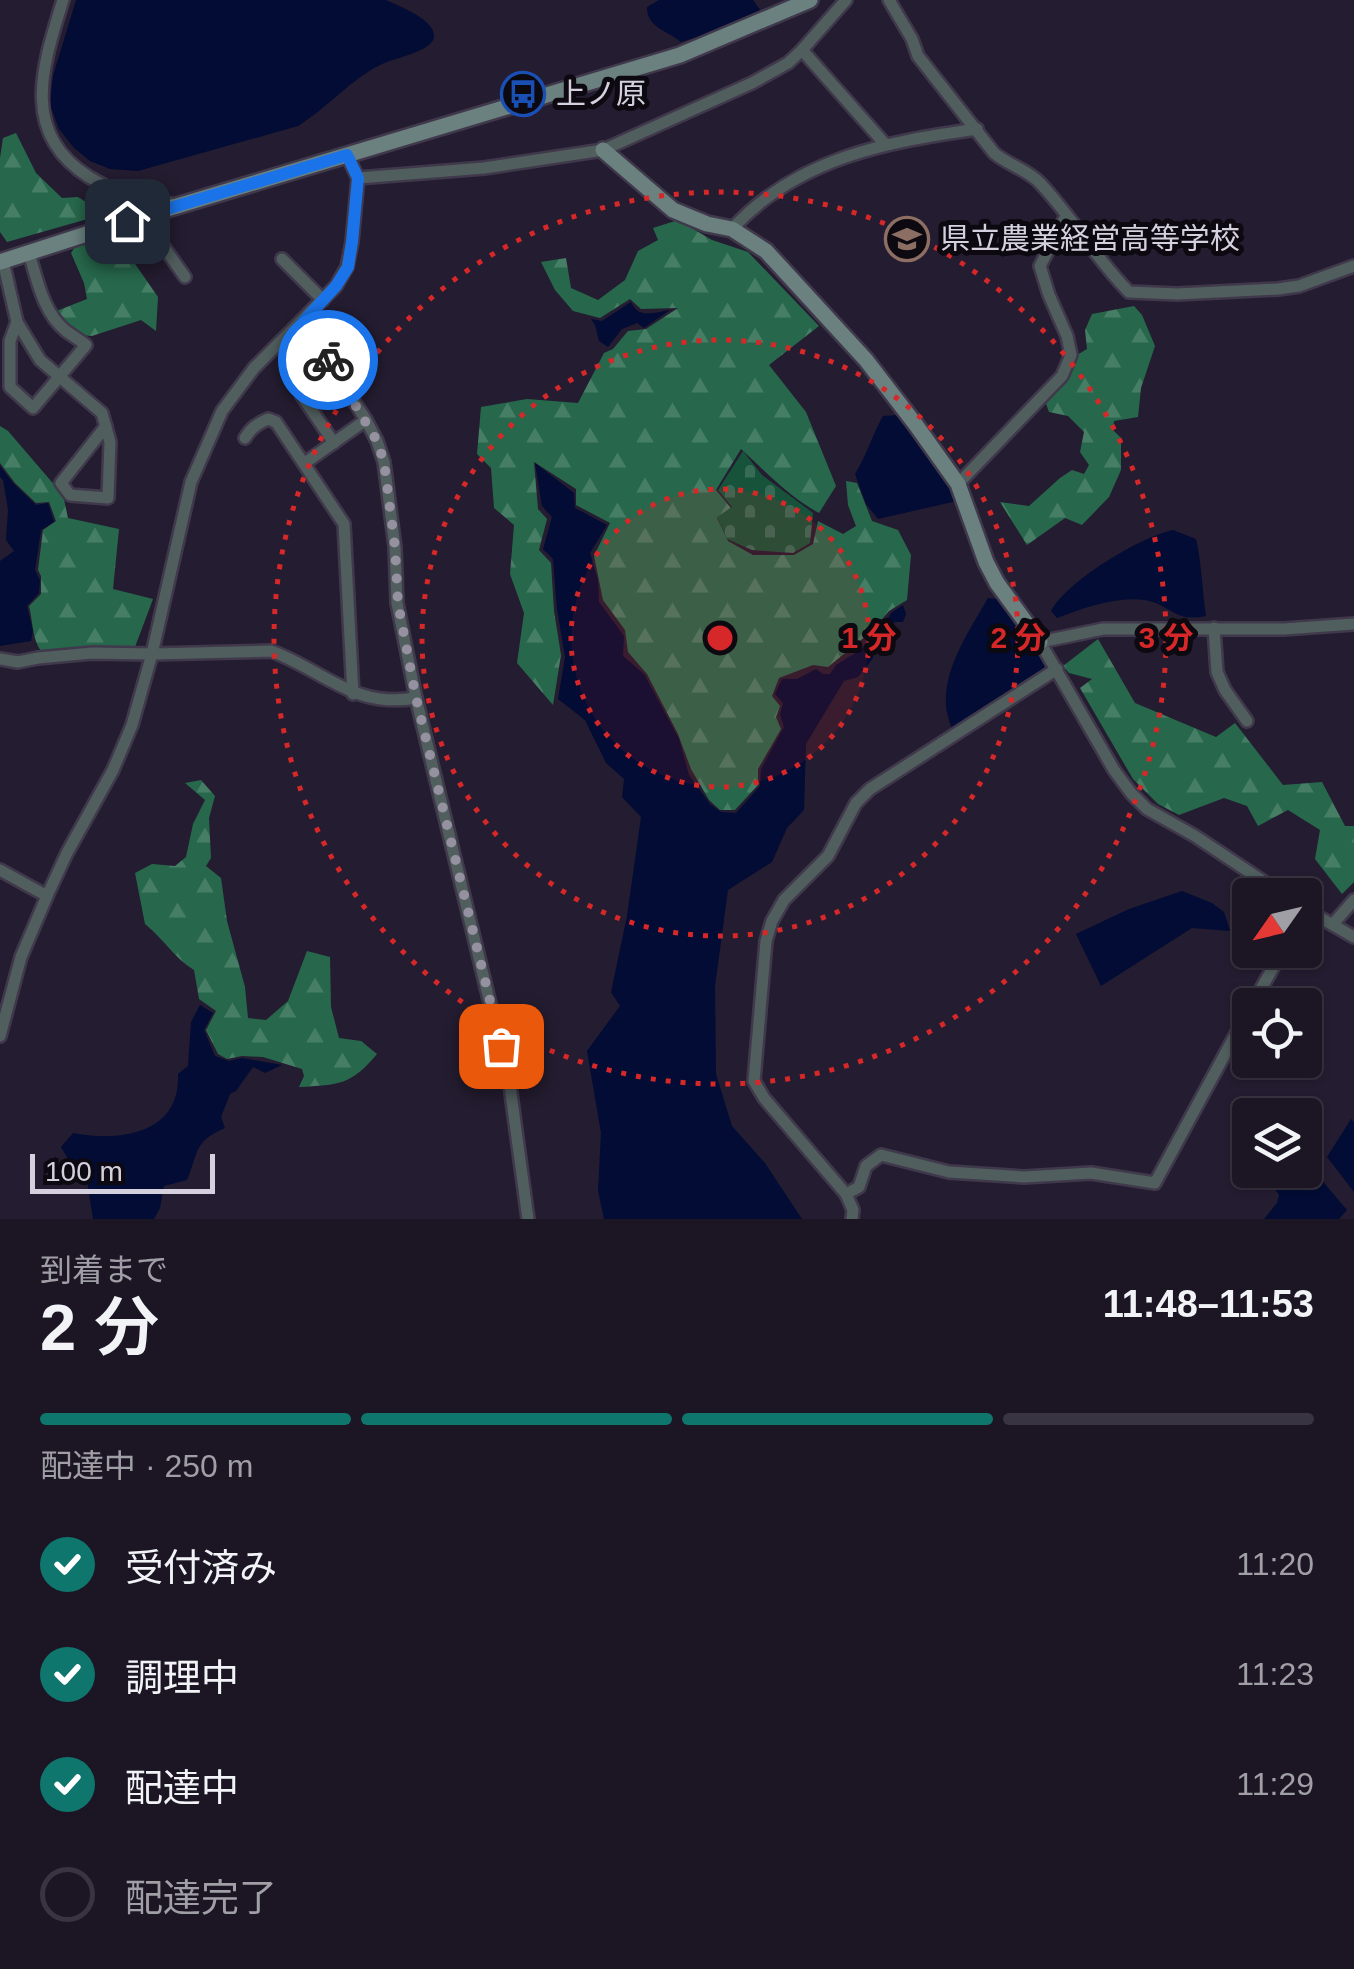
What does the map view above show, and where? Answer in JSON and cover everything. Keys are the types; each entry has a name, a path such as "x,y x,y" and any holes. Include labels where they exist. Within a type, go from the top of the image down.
{"main road":[{"path":"1,262 680,55 810,0"},
{"path":"604,150 673,210 707,224 732,228 766,251 829,318 866,360 958,484 992,573 1040,642"}],"street":[{"path":"64,0 42,90 42,114 51,137 76,168 100,183 123,194 178,206"},
{"path":"358,178 484,168 604,150 788,63 846,0"},
{"path":"889,0 918,56 994,154 1038,180 1129,292 1278,289 1354,266"},
{"path":"802,50 885,144"},
{"path":"732,228 771,193 803,174 885,144 977,129"},
{"path":"0,1036 5,995 21,957 67,853 113,770 132,725 191,482 222,412 254,368 303,322 348,267 358,178 347,155"},
{"path":"142,216 186,277"},
{"path":"958,484 1062,376 1071,354 1040,266 1066,216"},
{"path":"17,322 10,341 10,387 33,408 86,345 64,330 51,313 29,252"},
{"path":"282,259 323,300"},
{"path":"1,262 17,322 40,360 102,413 106,426 110,442 108,498 70,494 60,483 106,426"},
{"path":"303,322 366,420 384,462 398,603 416,698 510,1086 528,1219"},
{"path":"302,396 334,442"},
{"path":"309,460 366,420"},
{"path":"245,438 261,422 276,422 344,524 353,694"},
{"path":"1258,878 1139,802 1114,770 1040,642 1103,629 1284,629 1354,624"},
{"path":"1214,628 1217,672 1248,721"},
{"path":"0,659 18,662 92,652 271,650 353,694 416,698"},
{"path":"852,1219 853,1210 846,1194 754,1081 766,941 772,921 784,900 828,856 856,803 870,789 1057,670"},
{"path":"0,870 47,896"},
{"path":"1333,924 1354,900"},
{"path":"1322,918 1354,937"},
{"path":"846,1194 859,1187 866,1166 882,1156 949,1172 1024,1177 1090,1174 1154,1182 1232,1040"}],"green space":[{"path":"16,133 36,173 62,198 78,197 105,214 7,242 0,232 0,158 3,138"},
{"path":"678,220 712,240 748,252 819,326 769,365 806,412 836,486 819,513 788,492 741,449 716,490 731,508 717,518 728,541 753,555 794,555 813,544 818,521 843,534 856,526 848,505 846,481 857,483 872,521 898,530 911,555 907,600 889,611 872,631 828,667 813,665 779,678 772,696 780,706 776,717 781,729 758,769 758,785 735,810 720,810 709,800 647,674 628,652 625,630 603,600 594,556 610,523 576,505 576,489 534,462 538,509 547,519 539,550 551,563 561,655 553,705 517,663 524,613 510,574 514,525 494,508 491,468 477,454 481,407 527,399 578,403 604,353 613,349 628,331 646,329 678,308 641,309 630,299 600,318 573,311 555,290 541,262 566,258 571,288 598,300 625,280 638,251 658,240 653,228"},
{"path":"115,235 158,297 156,331 141,320 92,336 79,335 54,312 87,299 71,253 78,242"},
{"path":"1134,306 1155,346 1141,388 1138,417 1114,421 1113,430 1121,438 1121,470 1109,497 1082,525 1065,518 1027,545 1000,502 1029,506 1060,478 1072,470 1084,474 1089,465 1080,452 1084,432 1068,416 1049,412 1045,401 1067,382 1077,355 1087,349 1085,330 1092,314"},
{"path":"0,426 63,495 68,518 119,529 113,589 153,599 135,647 41,651 29,606 41,594 38,570 43,530 56,521 49,502 36,503 0,463"},
{"path":"743,451 762,475 813,513 810,543 793,553 752,550 727,539 717,517 732,507 718,490"},
{"path":"1098,639 1135,703 1216,737 1235,723 1283,785 1322,782 1345,826 1354,826 1354,882 1342,894 1315,859 1320,830 1288,810 1258,826 1247,806 1224,798 1179,815 1158,804 1133,779 1080,688 1092,679 1069,673 1063,666"},
{"path":"201,780 215,796 209,818 211,858 206,866 221,878 248,1018 266,1020 288,1001 307,951 330,957 331,1007 339,1038 361,1041 377,1054 351,1078 334,1084 299,1087 304,1076 302,1069 263,1057 227,1059 218,1054 206,1030 216,1011 199,999 194,970 145,924 135,873 152,864 175,866 186,857 193,824 205,800 185,783"}],"water":[{"path":"76,0 386,0 423,19 434,37 427,47 369,71 298,126 138,171 110,169 90,161 74,148 59,129 50,105 53,76"},
{"path":"659,0 753,0 761,11 681,42 650,19 647,7"},
{"path":"631,302 643,313 670,310 644,328 637,323 622,329 608,347 599,341 591,319 602,321"},
{"path":"898,415 957,501 878,519 866,504 855,474 883,416"},
{"path":"535,463 574,493 575,508 607,525 590,553 599,602 624,636 623,656 644,674 679,739 689,775 710,804 721,812 736,813 760,786 761,769 784,727 780,715 783,703 775,694 782,679 797,679 816,669 830,674 836,665 862,649 891,613 903,605 903,622 895,622 879,636 873,658 858,677 844,681 806,744 804,810 787,828 772,862 728,890 715,986 716,1074 732,1126 765,1163 802,1219 604,1219 598,1191 601,1133 587,1051 620,1006 611,992 641,817 622,797 624,779 606,763 585,720 558,699 565,657 553,559 543,549 552,517 542,506"},
{"path":"0,466 36,505 48,503 54,522 41,530 35,570 40,580 39,593 27,606 33,631 31,641 0,646 0,561 14,551 6,540 8,510"},
{"path":"1173,530 1196,539 1206,616 1187,617 1154,602 1134,599 1100,604 1057,618 1051,611 1072,587 1106,562 1142,541"},
{"path":"988,598 998,599 1046,663 1042,673 952,729 946,705 949,676"},
{"path":"1182,891 1224,912 1230,931 1192,928 1101,986 1076,934 1129,909"},
{"path":"200,1005 213,1013 204,1030 215,1056 229,1061 242,1058 282,1065 265,1073 253,1067 230,1094 221,1117 225,1128 202,1143 187,1180 164,1186 154,1219 93,1219 86,1174 70,1162 61,1147 73,1133 109,1136 144,1129 169,1110 178,1074 188,1066 191,1022"},
{"path":"1351,1119 1354,1122 1354,1192 1327,1157"},
{"path":"1322,1180 1347,1210 1339,1219 1264,1219 1279,1195 1274,1188 1322,1188"}],"way so far":[{"path":"328,360 366,420 384,462 398,603 416,698 501,1046"}],"place":[{"name":"上ノ原","path":"523,94"},
{"name":"県立農業経営高等学校","path":"907,239"}],"route":[{"path":"127,221 347,155 358,178 348,267 303,322 328,360"}]}
